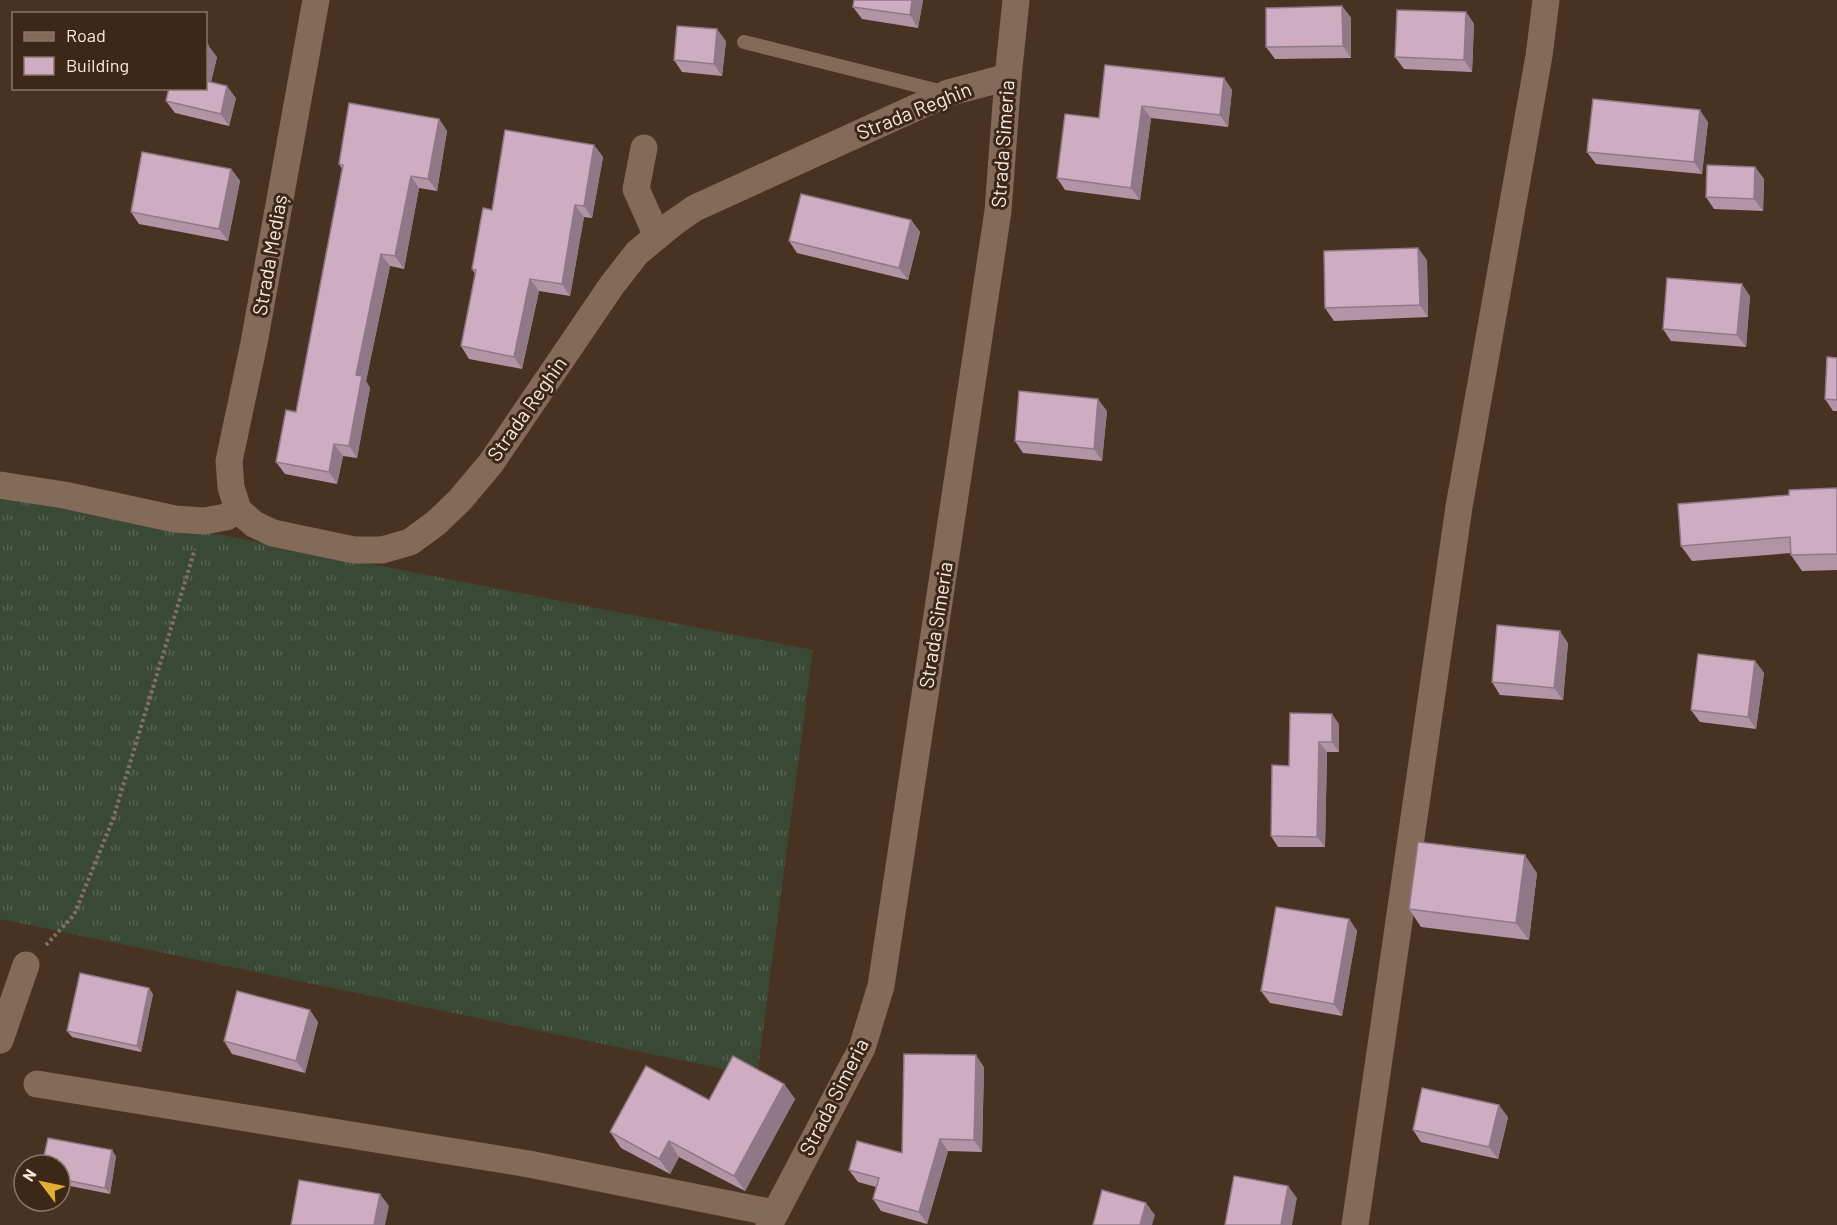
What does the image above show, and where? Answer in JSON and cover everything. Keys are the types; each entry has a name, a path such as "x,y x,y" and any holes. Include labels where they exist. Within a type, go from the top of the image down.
{"street":[{"name":"Strada Mediaș","path":"238,510 231,487 229,460 254,343 316,0"},
{"name":"Strada Simeria","path":"772,1219 862,1048 881,986 998,211 1016,0"},
{"path":"1355,1225 1459,507 1539,56 1546,0"},
{"name":"Strada Reghin","path":"238,510 254,524 273,533 354,550 382,550 411,542 436,523 460,500 491,463 612,285 637,253 657,236 694,208 948,93 1008,77"},
{"path":"644,148 636,189 657,236"},
{"path":"0,485 64,495 175,519 204,521 226,517 238,510"},
{"path":"0,1040 27,965"},
{"path":"37,1084 529,1164 772,1219"}],"lane":[{"path":"744,42 948,93"}],"path":[{"path":"27,965 74,915 113,819 204,521"}],"green space":[{"path":"0,492 813,650 757,1076 0,919"}],"building":[{"path":"854,0 912,0 910,15 853,7"},
{"path":"1342,6 1343,46 1266,47 1266,8"},
{"path":"1397,10 1466,12 1464,60 1395,57"},
{"path":"677,26 717,29 714,64 674,60"},
{"path":"1105,65 1224,78 1220,115 1142,106 1131,188 1057,178 1065,114 1099,118"},
{"path":"207,81 227,86 221,114 166,101 169,90 207,90"},
{"path":"1593,99 1700,110 1694,162 1587,152"},
{"path":"349,103 439,119 428,179 411,176 395,256 381,254 356,375 362,376 349,446 334,444 329,472 276,462 286,410 296,412 343,165 339,164"},
{"path":"505,130 594,145 584,206 575,205 562,284 530,279 514,357 461,346 476,270 472,269 483,208 492,210"},
{"path":"142,152 231,169 219,229 131,212"},
{"path":"1707,165 1755,167 1754,199 1706,197"},
{"path":"801,194 911,220 899,268 789,241"},
{"path":"1418,248 1420,305 1325,308 1324,251"},
{"path":"1667,278 1742,284 1737,335 1663,329"},
{"path":"1827,357 1837,358 1837,400 1825,399"},
{"path":"1019,391 1098,399 1094,449 1015,441"},
{"path":"1837,488 1837,554 1791,555 1790,537 1681,546 1678,504 1789,495 1789,490"},
{"path":"1497,625 1560,631 1554,688 1492,682"},
{"path":"1698,654 1755,661 1748,717 1691,710"},
{"path":"1290,713 1332,714 1332,742 1319,742 1317,837 1271,836 1272,765 1289,766"},
{"path":"1418,842 1525,855 1516,923 1409,909"},
{"path":"1276,907 1349,919 1334,1004 1261,991"},
{"path":"80,973 149,988 137,1046 67,1031"},
{"path":"237,991 310,1010 296,1061 224,1041"},
{"path":"904,1054 976,1055 974,1140 940,1139 919,1212 873,1199 879,1178 849,1170 857,1141 902,1153"},
{"path":"733,1056 784,1084 734,1176 669,1141 659,1159 610,1132 646,1066 709,1100"},
{"path":"1422,1088 1499,1105 1489,1147 1413,1130"},
{"path":"48,1138 112,1150 105,1188 72,1181 72,1153 45,1153"},
{"path":"1234,1176 1288,1186 1281,1225 1225,1225"},
{"path":"299,1180 380,1194 374,1225 291,1225"},
{"path":"1102,1190 1146,1203 1140,1225 1093,1225"}]}
